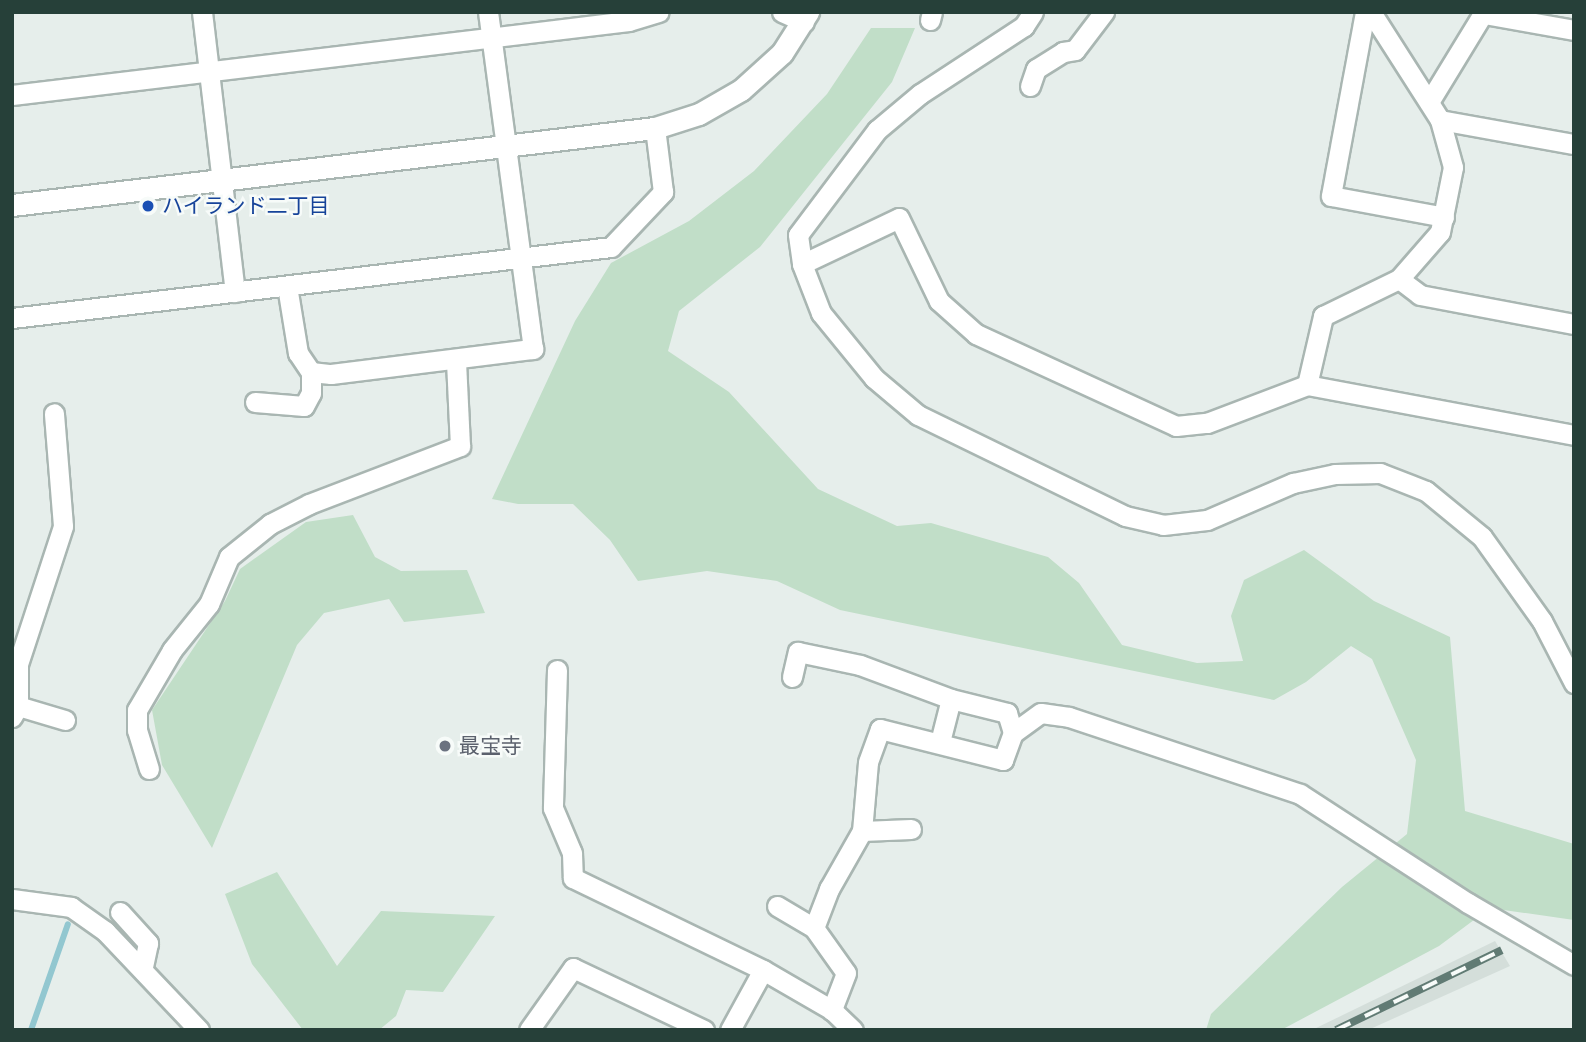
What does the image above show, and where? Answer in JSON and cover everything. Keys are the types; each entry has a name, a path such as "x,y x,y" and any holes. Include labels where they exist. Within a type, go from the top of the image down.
{"street":[{"path":"201,12 235,292"},
{"path":"311,372 331,374 533,349 488,12"},
{"path":"12,94 629,21 659,12"},
{"path":"12,205 655,128 699,114 741,90 782,53 806,17 782,12"},
{"path":"1033,12 1024,26 920,94 877,130 798,235 802,264 821,313 874,378 918,415 1125,516 1163,525 1208,520 1293,483 1335,474 1380,473 1426,491 1482,537 1542,621 1574,683"},
{"path":"1030,86 1036,69 1063,52 1075,50 1104,12"},
{"path":"1365,12 1331,196 1444,217"},
{"path":"1307,385 1323,316 1399,279 1440,232 1453,167 1440,120 1371,12"},
{"path":"1429,102 1484,13 1574,30"},
{"path":"1440,120 1574,144"},
{"path":"12,318 611,247 663,192 655,128"},
{"path":"802,264 898,218 939,301 975,334 1176,426 1208,423 1307,385 1574,436"},
{"path":"1399,279 1420,295 1574,324"},
{"path":"255,402 304,406 311,393 311,372 298,353 287,286"},
{"path":"149,769 137,730 137,710 172,650 209,604 229,557 270,524 309,504 460,446 456,360"},
{"path":"54,412 63,526 18,664 15,712 65,720"},
{"path":"792,677 798,652 860,665 951,699 1007,713 1013,733"},
{"path":"557,670 553,808 572,853 573,878 763,970 832,1010 849,1028"},
{"path":"940,742 951,699"},
{"path":"814,928 829,889 862,831 868,762 880,729 1003,760 1013,733 1041,713 1069,717 1300,794 1468,903 1574,965"},
{"path":"862,831 911,829"},
{"path":"12,899 71,907 105,931 143,967 199,1030"},
{"path":"777,906 814,928 846,973 832,1010"},
{"path":"120,912 148,943 143,967"},
{"path":"529,1030 573,968 704,1030"},
{"path":"730,1030 763,970"}],"shaded area":[{"path":"1495,941 1510,966 1368,1030 1312,1030"}],"green space":[{"path":"871,28 915,28 892,82 760,247 679,311 668,351 729,392 818,489 897,526 931,523 1048,557 1079,583 1122,645 1197,663 1243,661 1231,616 1244,580 1304,550 1374,601 1450,637 1465,811 1574,844 1574,920 1490,908 1439,946 1283,1029 1206,1030 1211,1014 1342,887 1407,834 1416,760 1372,659 1351,646 1306,682 1274,700 840,610 777,581 707,571 638,581 610,540 573,504 518,504 492,499 575,321 611,263 689,221 754,171 827,94"},
{"path":"353,515 375,557 401,571 467,570 485,613 404,622 389,599 324,613 297,645 212,848 162,765 152,710 225,601 240,569 306,522"},
{"path":"277,872 337,966 381,911 495,916 443,992 406,990 396,1016 379,1030 303,1030 252,964 225,894"}],"waterway":[{"path":"31,1030 68,924"}],"railway":[{"path":"1336,1030 1502,950"}],"place":[{"name":"ハイランド二丁目","path":"148,206"},
{"name":"最宝寺","path":"445,746"}]}
